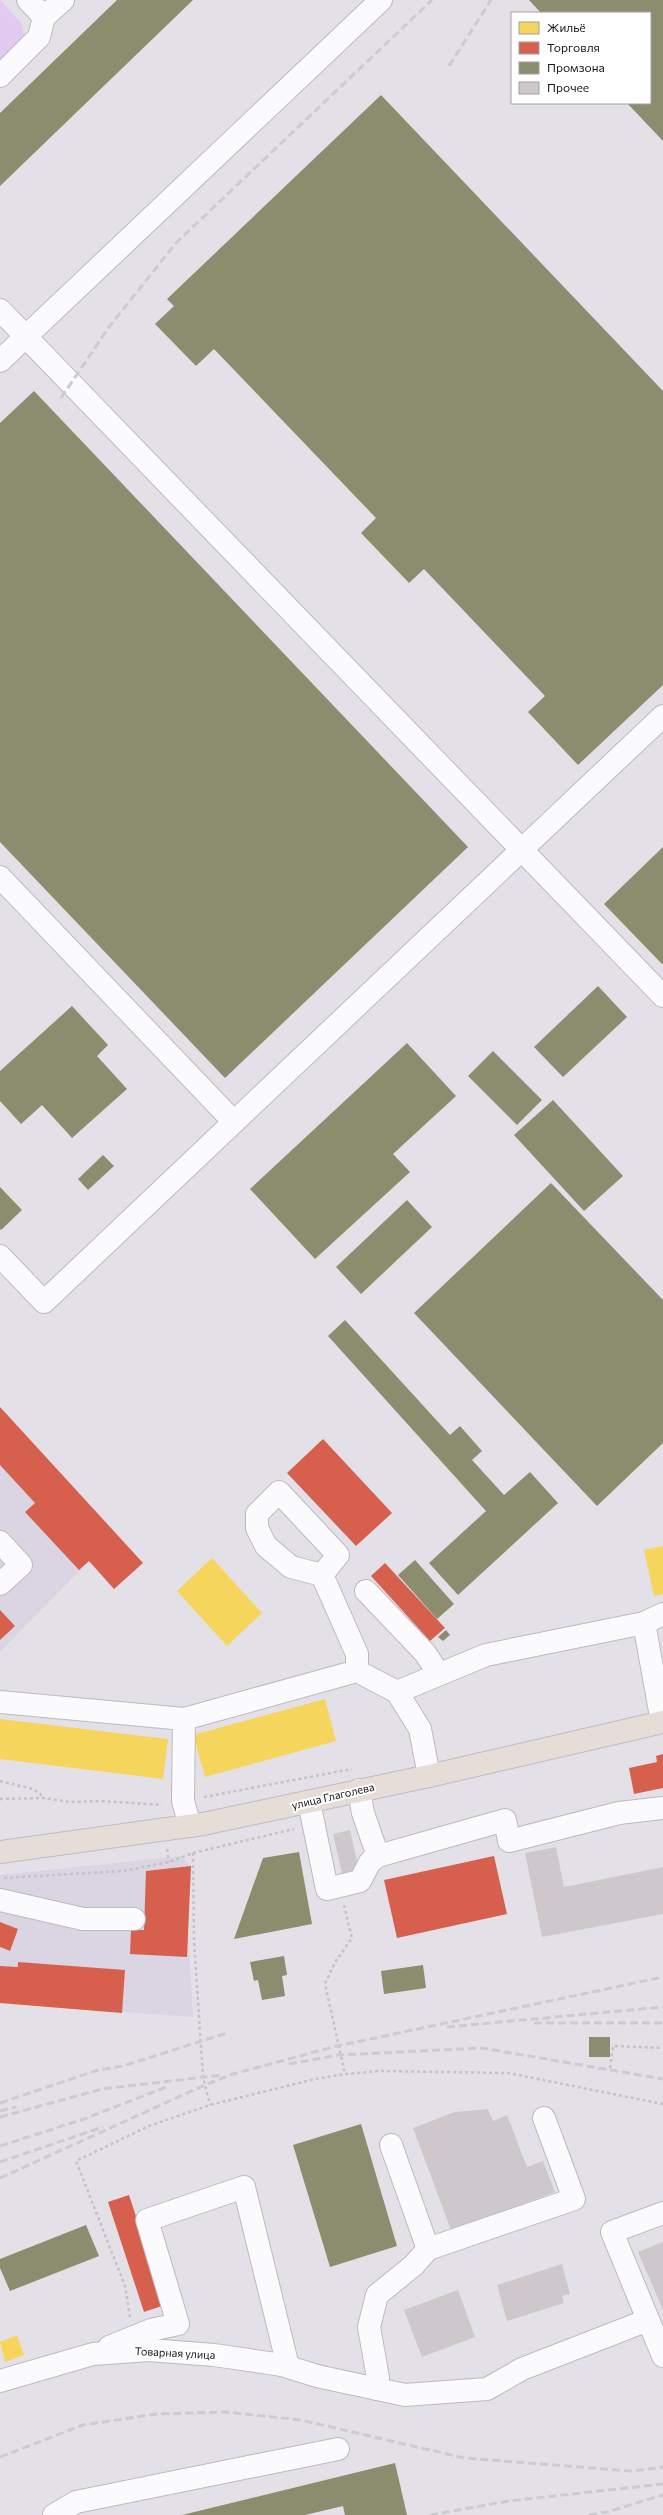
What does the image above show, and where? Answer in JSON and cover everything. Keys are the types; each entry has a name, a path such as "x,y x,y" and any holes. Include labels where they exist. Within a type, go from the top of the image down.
{"main road":[{"name":"улица Глаголева","path":"0,1852 190,1826 429,1776 663,1722"}],"street":[{"path":"28,0 44,17"},
{"path":"0,76 39,37 44,17 63,0"},
{"path":"0,361 381,0"},
{"path":"0,310 25,338 523,849 663,996"},
{"path":"0,1256 44,1302 663,716"},
{"path":"0,877 234,1122"},
{"path":"0,1542 21,1565 0,1584"},
{"path":"322,1575 357,1654 357,1671"},
{"path":"366,1591 425,1653 439,1674"},
{"path":"397,1692 486,1656 654,1619 663,1722"},
{"path":"0,1702 184,1719 357,1671 397,1692 420,1729 429,1776"},
{"path":"184,1719 183,1801 190,1826"},
{"path":"359,1790 363,1813 378,1856"},
{"path":"310,1802 327,1889 360,1881 370,1862 378,1856 505,1820 509,1841 619,1813 663,1808"},
{"path":"0,1900 83,1919 134,1919"},
{"path":"377,2389 378,2378 369,2327 376,2295 414,2265 428,2249 574,2199 544,2118"},
{"path":"392,2145 428,2249"},
{"path":"93,2354 132,2337 178,2324 147,2220 244,2187 286,2358 282,2365"},
{"path":"663,2212 612,2232 663,2356"},
{"name":"Товарная улица","path":"0,2381 93,2354 149,2350 214,2355 282,2365 317,2376 405,2395 487,2389 522,2369 648,2320"},
{"path":"54,2515 76,2502 338,2449"}],"path":[{"path":"0,1799 44,1798 69,1802 101,1801 158,1805 358,1768"},
{"path":"0,1781 33,1789 44,1798"},
{"path":"0,1878 123,1870 169,1862 193,1853 297,1829"},
{"path":"193,1853 194,1940 203,2077 210,2105"},
{"path":"338,1886 352,1938 336,1962 325,1984 345,2074"},
{"path":"610,2068 613,2046 663,2048"},
{"path":"132,2337 125,2286 76,2161 149,2126 210,2105 315,2079 345,2074 379,2071 508,2073 663,2104"}],"shaded area":[{"path":"0,0 22,24 24,37 0,61"},
{"path":"0,1407 143,1563 114,1589 89,1561 0,1652"},
{"path":"182,1856 191,1866 188,1930 193,2017 0,2003 0,1875"}],"building: Жильё":[{"path":"663,1546 663,1594 654,1596 644,1550"},
{"path":"212,1558 262,1613 227,1646 177,1591"},
{"path":"325,1699 336,1741 205,1777 193,1735"},
{"path":"0,1719 168,1739 163,1779 0,1759"},
{"path":"17,2335 24,2355 5,2362 0,2342"}],"building: Торговля":[{"path":"0,1407 143,1563 114,1589 89,1561 79,1570 25,1512 35,1503 0,1465"},
{"path":"323,1439 392,1513 356,1546 287,1473"},
{"path":"385,1563 445,1628 430,1641 371,1576"},
{"path":"0,1610 15,1626 0,1640"},
{"path":"663,1754 663,1788 634,1794 629,1768 657,1762 656,1756"},
{"path":"494,1856 507,1914 397,1938 384,1880"},
{"path":"191,1866 187,1957 130,1954 131,1930 144,1930 146,1871"},
{"path":"0,1922 18,1929 10,1951 0,1947"},
{"path":"18,1962 125,1970 122,2013 0,2003 0,1966 18,1967"},
{"path":"129,2195 165,2305 144,2312 108,2202"}],"building: Промзона":[{"path":"117,0 193,0 0,186 0,113"},
{"path":"529,0 663,0 663,141 628,104 651,104 651,12 540,12"},
{"path":"381,95 663,391 663,685 578,765 528,712 545,696 424,569 409,583 361,533 376,518 214,349 196,366 155,324 174,306 167,299"},
{"path":"34,391 468,847 225,1078 0,842 0,423"},
{"path":"663,847 663,963 662,964 604,904"},
{"path":"598,986 627,1017 563,1077 534,1047"},
{"path":"72,1006 108,1045 97,1056 127,1089 72,1138 42,1105 21,1124 0,1101 0,1071"},
{"path":"407,1043 456,1096 393,1154 410,1172 315,1259 250,1189"},
{"path":"493,1051 542,1100 517,1125 468,1076"},
{"path":"553,1100 623,1176 584,1211 514,1135"},
{"path":"103,1155 114,1166 88,1190 78,1179"},
{"path":"551,1183 663,1300 663,1443 597,1506 414,1313"},
{"path":"0,1187 22,1210 1,1230 0,1229"},
{"path":"407,1200 432,1227 361,1294 336,1267"},
{"path":"345,1320 450,1435 460,1426 482,1451 472,1460 504,1495 530,1472 558,1503 458,1595 429,1563 486,1511 328,1336"},
{"path":"415,1560 454,1604 437,1619 398,1575"},
{"path":"446,1630 450,1635 443,1641 438,1637"},
{"path":"299,1852 312,1924 234,1939 263,1858"},
{"path":"284,1956 287,1975 282,1976 285,1996 262,2000 258,1980 254,1981 250,1962"},
{"path":"423,1965 426,1988 384,1994 381,1971"},
{"path":"589,2037 610,2037 610,2057 589,2057"},
{"path":"361,2124 397,2246 330,2267 293,2145"},
{"path":"86,2225 99,2256 10,2291 0,2268 0,2259"},
{"path":"395,2463 407,2515 345,2515 343,2506 305,2515 182,2515"}],"building: Прочее":[{"path":"350,1830 360,1875 343,1878 333,1834"},
{"path":"556,1847 564,1887 663,1867 663,1914 542,1937 525,1853"},
{"path":"488,2109 493,2121 507,2115 527,2167 543,2161 555,2192 451,2230 413,2128 455,2112"},
{"path":"663,2242 663,2310 638,2252"},
{"path":"562,2264 570,2294 562,2296 564,2303 507,2321 497,2285"},
{"path":"458,2290 475,2337 422,2357 404,2310"}],"railway":[{"path":"61,398 109,327 176,243 432,0"},
{"path":"449,66 491,0"},
{"path":"0,2178 205,2085 233,2074 337,2046 663,1977"},
{"path":"447,2027 663,2007"},
{"path":"534,2023 663,2023"},
{"path":"0,2103 98,2070 123,2066 227,2033"},
{"path":"289,2064 339,2055 482,2048 663,2079"},
{"path":"0,2117 102,2089 222,2075"},
{"path":"0,2146 84,2119 169,2086"},
{"path":"0,2111 16,2107"},
{"path":"0,2162 103,2127"},
{"path":"0,2457 83,2425 156,2414 225,2412 301,2420 464,2458 631,2471 663,2467"},
{"path":"430,2515 509,2501 663,2484"},
{"path":"589,2515 607,2512 663,2495"}]}
